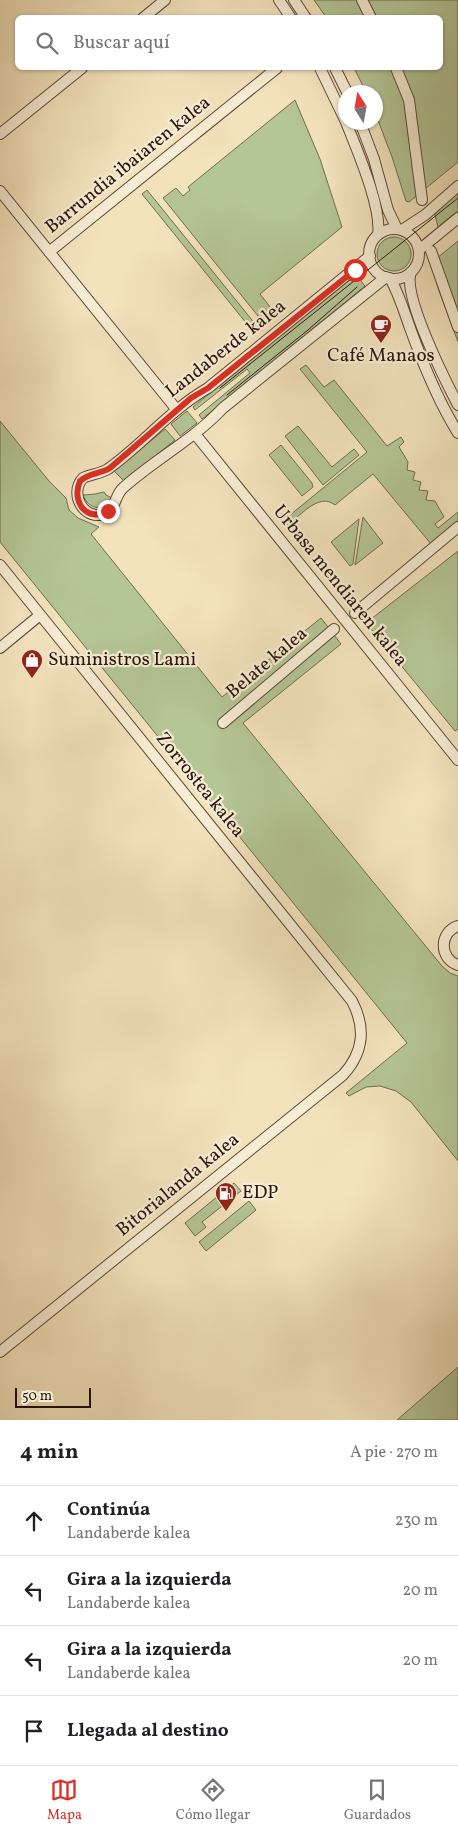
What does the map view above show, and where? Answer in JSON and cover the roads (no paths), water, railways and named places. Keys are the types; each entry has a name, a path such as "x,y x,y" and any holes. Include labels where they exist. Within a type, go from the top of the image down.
{"street":[{"path":"147,15 165,0"},
{"path":"279,0 289,15"},
{"path":"294,0 304,15"},
{"path":"362,0 370,15"},
{"path":"0,134 80,70"},
{"name":"Barrundia ibaiaren kalea","path":"49,252 274,70"},
{"path":"321,70 338,105"},
{"path":"336,70 344,85"},
{"path":"397,70 409,100 422,200"},
{"path":"349,130 370,186 380,225 378,235"},
{"path":"363,130 374,160 388,210 399,230"},
{"path":"399,230 425,215 458,186"},
{"path":"0,191 177,410"},
{"path":"419,250 458,218"},
{"path":"458,405 422,326 409,286 408,278 417,262 418,245 412,236 399,230 387,230 378,235 373,241 370,256 373,267 388,278 397,290 422,358 450,420 458,433"},
{"path":"431,251 458,327"},
{"name":"Landaberde kalea","path":"370,256 208,388 191,398 110,468 88,475 80,481 77,495 80,505 92,514 101,514 108,511 123,488 161,457 183,444 223,408 388,278"},
{"path":"388,278 398,278 410,272"},
{"name":"Urbasa mendiaren kalea","path":"194,434 458,760"},
{"path":"355,612 458,527"},
{"name":"Zorrostea kalea","path":"0,565 352,1001 360,1021 361,1034"},
{"path":"0,648 40,615"},
{"name":"Belate kalea","path":"222,723 334,628"},
{"path":"458,926 447,932 443,941 446,956 454,964 458,965"},
{"name":"Bitorialanda kalea","path":"0,1352 343,1075 352,1064 359,1049 361,1034"}],"tram line":[{"path":"220,388 458,198"},
{"path":"227,395 308,330 357,287"}],"place":[{"name":"Café Manaos","path":"381,344"},
{"name":"Suministros Lami","path":"32,679"},
{"name":"EDP","path":"226,1212"}]}
